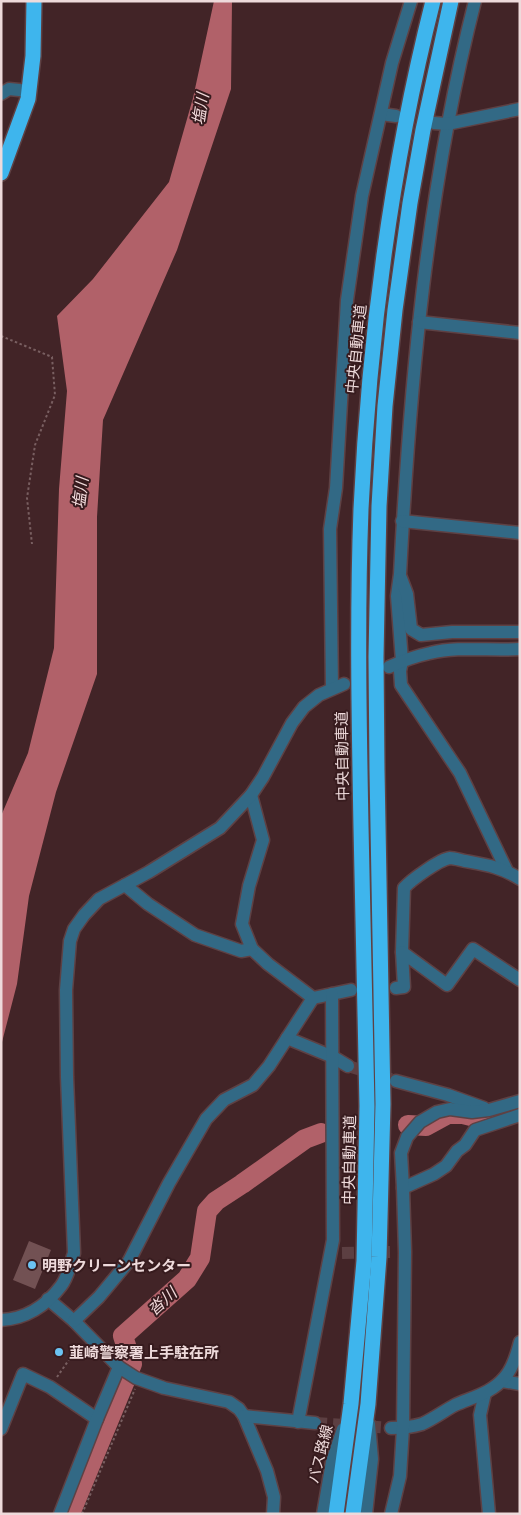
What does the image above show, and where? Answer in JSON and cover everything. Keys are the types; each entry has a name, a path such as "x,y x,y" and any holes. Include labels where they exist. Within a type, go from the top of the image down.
{"highway":[{"path":"1,173 28,99 33,56 34,1"},
{"name":"中央自動車道","path":"336,1514 351,1404 364,1260 367,1106 358,661 362,500 368,406 376,314 393,199 433,1"},
{"path":"353,1514 368,1404 379,1257 383,1104 376,657 384,406 410,203 423,130 451,1"}],"street":[{"path":"332,688 330,529 336,488 347,300 362,196 392,63 411,1"},
{"path":"475,1 441,123 408,422 400,574 397,596 402,661 400,671 401,685 460,773 507,871"},
{"path":"1,94 9,89 29,91"},
{"path":"441,123 520,109"},
{"path":"380,114 396,116"},
{"path":"419,322 520,333"},
{"path":"402,521 520,533"},
{"path":"400,574 406,594 411,629 421,635 452,632 520,632"},
{"path":"389,667 431,652 520,649"},
{"path":"1,1320 12,1320 27,1315 48,1299 61,1286 69,1271 74,1253 67,1077 66,990 70,941 74,929 99,899 149,872 220,828 251,795 272,762 292,723 304,707 319,695 344,684"},
{"path":"251,795 263,840 249,886 242,924 252,950 313,998"},
{"path":"396,988 404,988 402,952 404,888 410,881 448,858 492,866 507,871 520,879"},
{"path":"125,885 148,904 195,935 241,951 252,950"},
{"path":"402,952 447,985 473,949 520,980"},
{"path":"74,1321 99,1296 129,1261 169,1184 206,1119 224,1100 253,1085 269,1066 313,998 350,990"},
{"path":"298,1422 336,1253 333,1240 332,994"},
{"path":"287,1038 333,1057 348,1066"},
{"path":"396,1080 494,1108 515,1117"},
{"path":"391,1514 400,1476 397,1428 400,1252 404,1188 401,1153 407,1138 420,1122 437,1112 450,1109 472,1112 520,1101"},
{"path":"404,1188 434,1174 446,1166 457,1151 465,1145 475,1130 515,1117"},
{"path":"48,1299 74,1321 121,1368 138,1379 164,1388 229,1402 239,1409 244,1416 267,1471 274,1496 273,1514"},
{"path":"397,1428 421,1424 456,1405 486,1393 502,1381 512,1368 520,1342"},
{"path":"60,1514 97,1419 121,1368"},
{"path":"1,1429 23,1374 50,1387 97,1419"},
{"path":"502,1381 520,1384"},
{"path":"486,1393 480,1415 489,1514"},
{"name":"バス路線","path":"323,1514 332,1462 351,1404"},
{"path":"366,1514 372,1459 368,1404"},
{"path":"244,1416 315,1423"}],"path":[{"path":"1,336 52,357 56,396 35,445 28,498 32,544"},
{"path":"50,1387 86,1334"},
{"path":"82,1514 138,1379"}],"water":[{"name":"塩川","path":"214,1 232,1 231,89 177,250 103,420 97,517 97,674 56,792 29,896 17,984 1,1046 1,816 28,753 54,648 59,489 67,391 57,316 93,279 169,182 193,98"}],"building":[{"name":"明野クリーンセンター","path":"29,1241 51,1250 35,1289 13,1280"}],"waterway":[{"name":"沓川","path":"408,1125 426,1126 448,1114 494,1118 515,1111"},
{"name":"沓川","path":"70,1514 132,1364 123,1336 187,1279 200,1258 207,1211 216,1201 305,1139 321,1133"}],"tunnel":[{"path":"348,1066 391,1079"},
{"path":"342,1253 396,1252"},
{"path":"315,1423 391,1428"}],"place":[{"name":"明野クリーンセンター","path":"32,1265"},
{"name":"韮崎警察署上手駐在所","path":"59,1352"}]}
